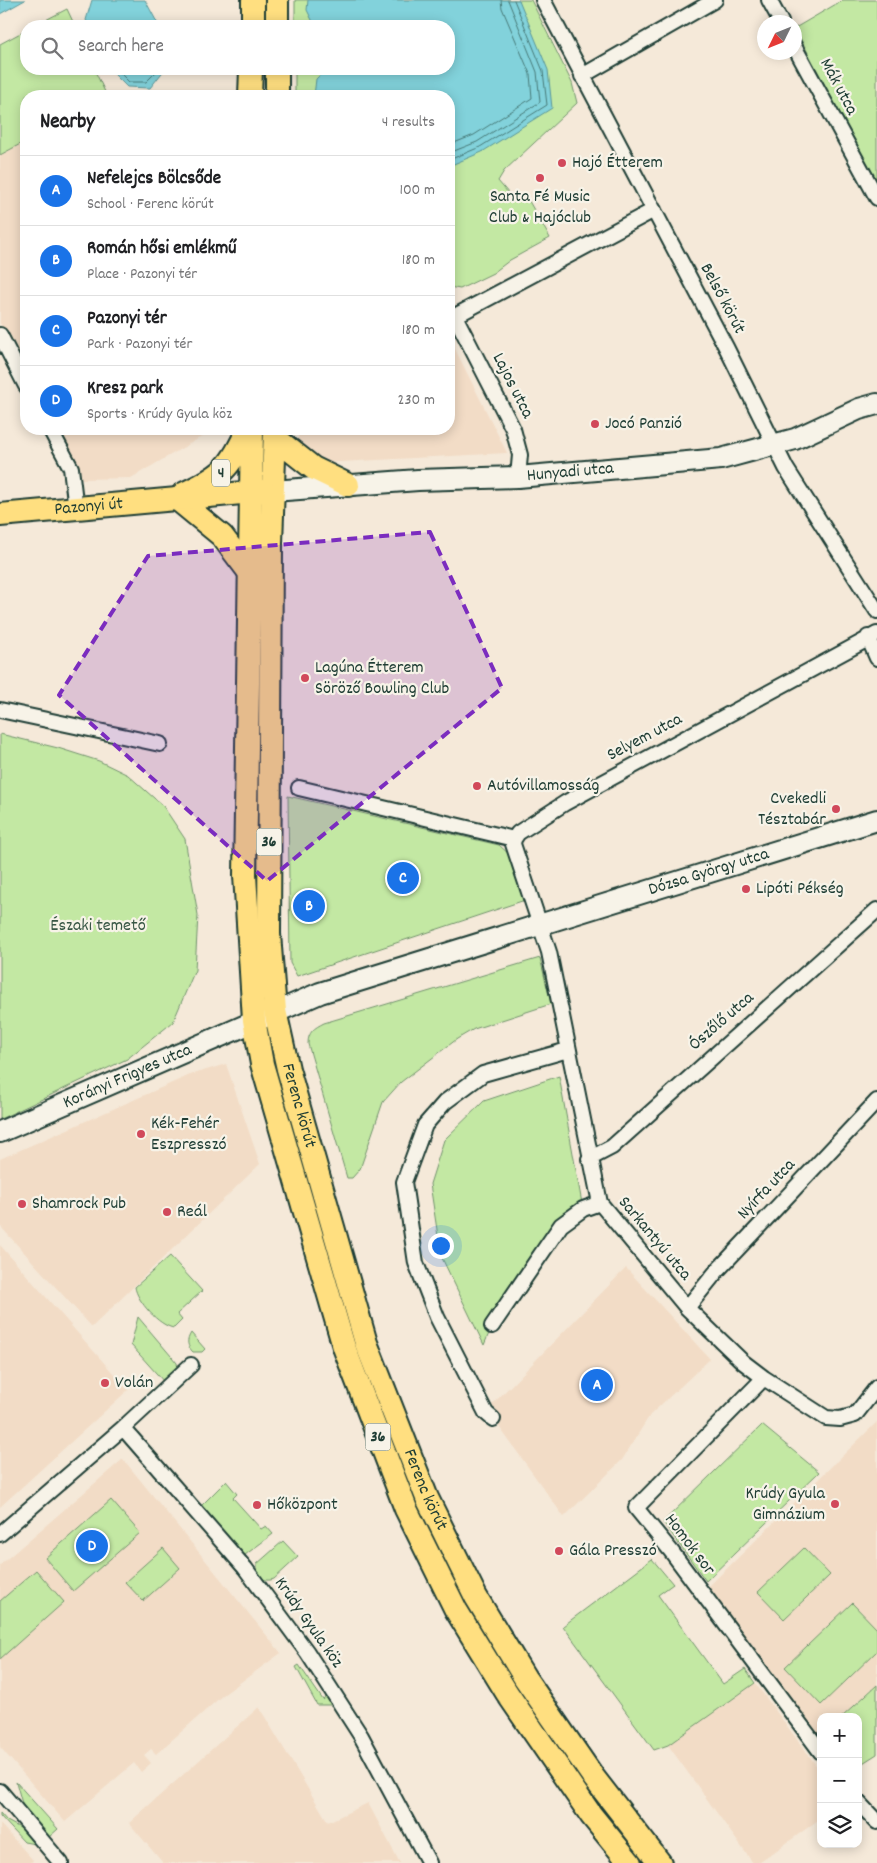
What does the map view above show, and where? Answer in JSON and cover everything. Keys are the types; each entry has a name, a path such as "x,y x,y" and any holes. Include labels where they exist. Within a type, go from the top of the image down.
{"main road":[{"path":"252,20 253,0"},
{"path":"277,0 277,20"},
{"path":"250,90 251,75"},
{"path":"277,75 277,90"},
{"name":"4","path":"176,499 210,482 229,466 247,435"},
{"path":"251,435 262,492"},
{"path":"262,492 275,435"},
{"path":"276,435 313,468 348,485"},
{"name":"Hunyadi utca","path":"176,499 262,492"},
{"name":"36","path":"254,1020 246,875 250,573 262,492"},
{"name":"36","path":"262,492 269,934 275,1011"},
{"path":"176,499 222,536 250,573"},
{"name":"Pazonyi út","path":"0,516 176,499"},
{"name":"Ferenc körút","path":"275,1011 311,1152 366,1343 426,1498 476,1597 525,1678 594,1778 660,1863"},
{"name":"Ferenc körút","path":"254,1020 262,1064 344,1347 406,1509 456,1610 507,1693 591,1814 630,1863"}],"street":[{"name":"Belső körút","path":"543,0 654,210 786,468 877,610"},
{"path":"582,76 715,0"},
{"path":"769,0 778,15"},
{"name":"Mák utca","path":"802,60 877,198"},
{"name":"Lajos utca","path":"518,478 520,455 514,430 455,316 654,210"},
{"path":"0,335 20,374"},
{"name":"Hunyadi utca","path":"262,492 418,480 518,478 721,459 775,445 822,428 868,407 877,392"},
{"path":"53,435 71,468 76,509"},
{"path":"872,636 877,658"},
{"name":"Selyem utca","path":"514,838 518,833 565,803 872,636"},
{"path":"0,710 160,744"},
{"path":"300,788 514,838 513,844 540,924"},
{"name":"Dózsa György utca","path":"275,1011 320,993 877,820"},
{"name":"Ószőlő utca","path":"589,1159 612,1147 877,910"},
{"name":"Sarkantyú utca","path":"540,924 550,956 589,1159 600,1202 687,1308 743,1362 764,1378 826,1418 840,1419 856,1415 877,1387"},
{"name":"Korányi Frigyes utca","path":"0,1132 275,1011"},
{"path":"493,1419 486,1413 438,1317 416,1263 404,1182 425,1125 445,1102 483,1074 568,1050"},
{"name":"Nyírfa utca","path":"687,1308 716,1272 877,1101"},
{"path":"492,1326 561,1225 583,1209 600,1202"},
{"path":"0,1534 124,1428 191,1365"},
{"name":"Homok sor","path":"764,1378 636,1508 671,1551 817,1747"},
{"name":"Krúdy Gyula köz","path":"124,1428 245,1568 311,1657 362,1736 429,1863"},
{"path":"0,1791 54,1860"},
{"path":"859,1803 877,1822"}],"highlighted area":[{"path":"430,532 502,688 267,881 59,695 148,556"}],"shaded area":[{"path":"20,144 20,361 0,323 0,155"},
{"path":"455,349 507,453 321,463 298,444 298,435 455,435"},
{"path":"59,435 205,435 131,478 82,479"},
{"path":"226,1064 260,1164 92,1327 0,1226 0,1159 190,1075"},
{"path":"0,1245 128,1390 0,1507"},
{"path":"626,1268 710,1359 650,1415 622,1460 564,1517 487,1410"},
{"name":"Krúdy Gyula Gimnázium","path":"877,1422 877,1685 846,1713 817,1713 817,1734 708,1587"},
{"path":"123,1459 281,1653 223,1695 156,1754 151,1749 144,1755 151,1763 141,1772 134,1763 65,1822 0,1747 0,1565"},
{"path":"755,1683 817,1767 817,1821 759,1863 753,1863 668,1745"},
{"path":"259,1707 328,1822 368,1803 400,1863 163,1863 129,1823"},
{"path":"0,1824 33,1860 31,1863 0,1863"}],"green space":[{"path":"295,0 531,0 572,83 577,103 504,171 498,181 515,201 526,196 550,238 510,260 493,273 460,289 455,288 455,90 295,90 295,75 455,75 455,20 295,20"},
{"path":"843,0 877,0 877,185 802,41 802,24"},
{"path":"67,9 72,20 46,20"},
{"path":"20,33 20,75 97,75 104,90 20,90 20,144 0,155 0,44"},
{"name":"Északi temető","path":"0,734 58,748 99,761 128,775 163,806 185,839 198,915 195,970 173,1022 127,1059 0,1119"},
{"path":"288,796 499,845 510,855 525,900 297,976 290,963"},
{"path":"540,958 551,1004 474,1029 457,1039 401,1082 383,1102 360,1169 352,1178 347,1178 308,1044 312,1031 324,1023"},
{"path":"559,1076 583,1209 561,1225 492,1326 484,1345 441,1256 430,1184 444,1140 484,1101"},
{"path":"170,1256 202,1291 177,1314 182,1320 174,1328 162,1323 144,1306 135,1287"},
{"path":"138,1317 177,1363 178,1371 165,1383 131,1345"},
{"path":"191,1333 205,1349 202,1352 193,1352 189,1348 188,1338"},
{"path":"762,1425 819,1472 706,1581 663,1522"},
{"path":"226,1481 237,1494 233,1498 261,1529 266,1526 273,1534 245,1555 241,1554 201,1506"},
{"path":"111,1500 140,1533 73,1591 45,1558"},
{"path":"283,1541 298,1557 274,1579 267,1580 261,1578 257,1564"},
{"path":"163,1548 180,1568 143,1601 125,1582"},
{"path":"804,1548 830,1575 784,1619 758,1592"},
{"path":"652,1559 673,1584 658,1595 723,1684 745,1669 755,1683 668,1745 654,1750 563,1626"},
{"path":"36,1570 64,1602 0,1659 0,1601"},
{"path":"852,1603 877,1629 877,1651 821,1705 785,1667"},
{"path":"299,1665 323,1700 330,1694 334,1703 332,1705 317,1705 296,1667"},
{"path":"877,1685 877,1754 862,1763 862,1713 846,1713"},
{"path":"16,1782 58,1829 49,1837 23,1807"},
{"path":"0,1813 7,1821 22,1829 35,1844 24,1842 0,1816"}],"water":[{"path":"0,0 25,0 0,14"},
{"path":"92,0 145,0 156,20 86,20"},
{"path":"308,0 519,0 548,70 552,108 482,152 455,163 455,90 315,90 316,79 320,75 455,75 455,20 312,20 307,10"},
{"path":"115,75 160,75 150,88 127,87"}],"place":[{"name":"Hajó Étterem","path":"562,163"},
{"name":"Santa Fé Music Club & Hajóclub","path":"540,178"},
{"name":"Jocó Panzió","path":"595,424"},
{"name":"Lagúna Étterem Söröző Bowling Club","path":"305,678"},
{"name":"Autóvillamosság","path":"477,786"},
{"name":"Cvekedli Tésztabár","path":"836,809"},
{"name":"Pazonyi tér","path":"403,878"},
{"name":"Lipóti Pékség","path":"746,889"},
{"name":"Román hősi emlékmű","path":"309,906"},
{"name":"Kék-Fehér Eszpresszó","path":"141,1134"},
{"name":"Shamrock Pub","path":"22,1204"},
{"name":"Reál","path":"167,1212"},
{"name":"Volán","path":"105,1383"},
{"name":"Nefelejcs Bölcsőde","path":"597,1385"},
{"name":"Krúdy Gyula Gimnázium","path":"835,1504"},
{"name":"Hőközpont","path":"257,1505"},
{"name":"Kresz park","path":"92,1546"},
{"name":"Gála Presszó","path":"559,1551"}]}
